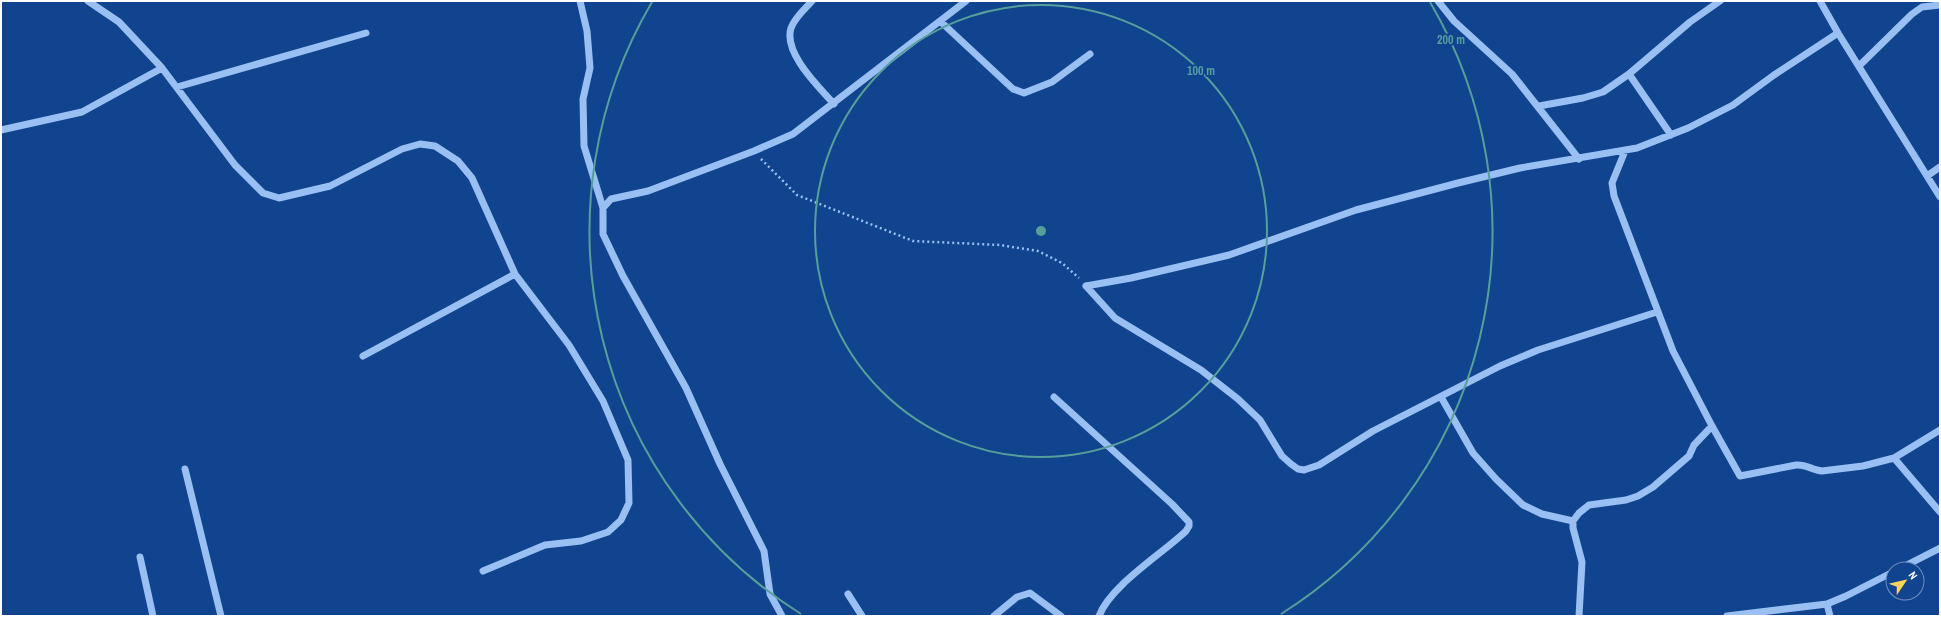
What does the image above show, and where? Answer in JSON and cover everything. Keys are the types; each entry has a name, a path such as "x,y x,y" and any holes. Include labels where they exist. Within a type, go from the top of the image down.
{"street":[{"path":"88,1 119,22 162,68 235,165 263,193 279,198 330,186 402,149 420,144 435,146 458,161 472,178 515,274 569,345 603,401 628,460 629,503 621,520 608,532 581,541 545,546 483,570"},
{"path":"580,1 586,31 590,68 583,99 584,146 603,208 603,234 623,276 686,388 720,464 764,552 770,594 782,616"},
{"path":"812,1 797,18 791,28 791,42 796,57 804,69 834,104"},
{"path":"603,208 611,200 648,191 754,152 793,134 834,104 966,1"},
{"path":"1438,1 1454,22 1512,74 1539,106 1579,159"},
{"path":"1539,106 1594,96 1603,92 1630,74 1690,22 1720,1"},
{"path":"1820,1 1838,33 1940,197"},
{"path":"1859,66 1912,14 1922,7 1940,5"},
{"path":"940,21 1013,89 1024,93 1052,82 1090,54"},
{"path":"177,87 366,33"},
{"path":"1086,286 1131,278 1229,255 1356,210 1458,183 1520,168 1637,148 1688,128 1733,105 1774,75 1838,33"},
{"path":"1,130 82,112 162,68"},
{"path":"1630,74 1671,135"},
{"path":"1625,150 1612,184 1612,190 1673,351 1740,476 1796,464 1805,464 1816,470 1822,471 1863,466 1894,458 1940,430"},
{"path":"1927,176 1940,167"},
{"path":"363,356 515,274"},
{"path":"1086,286 1116,318 1202,370 1238,399 1260,420 1282,456 1298,469 1310,469 1319,465 1373,431 1500,366 1538,350 1657,312"},
{"path":"1054,397 1172,504 1189,522 1186,531 1139,570 1101,610 1099,616"},
{"path":"1441,397 1473,453 1523,506 1542,514 1573,521"},
{"path":"1579,616 1582,562 1573,528 1573,521 1579,513 1589,505 1626,500 1638,496 1653,487 1689,456 1694,445 1712,426"},
{"path":"1894,458 1940,512"},
{"path":"185,469 221,616"},
{"path":"1915,561 1940,548"},
{"path":"140,557 153,616"},
{"path":"1727,616 1827,604 1885,576"},
{"path":"994,616 1016,597 1030,593 1061,616"},
{"path":"848,594 862,616"},
{"path":"1827,604 1830,616"}],"path":[{"path":"754,152 797,195 820,205 913,241 1000,245 1038,251 1062,263 1086,286"}]}
